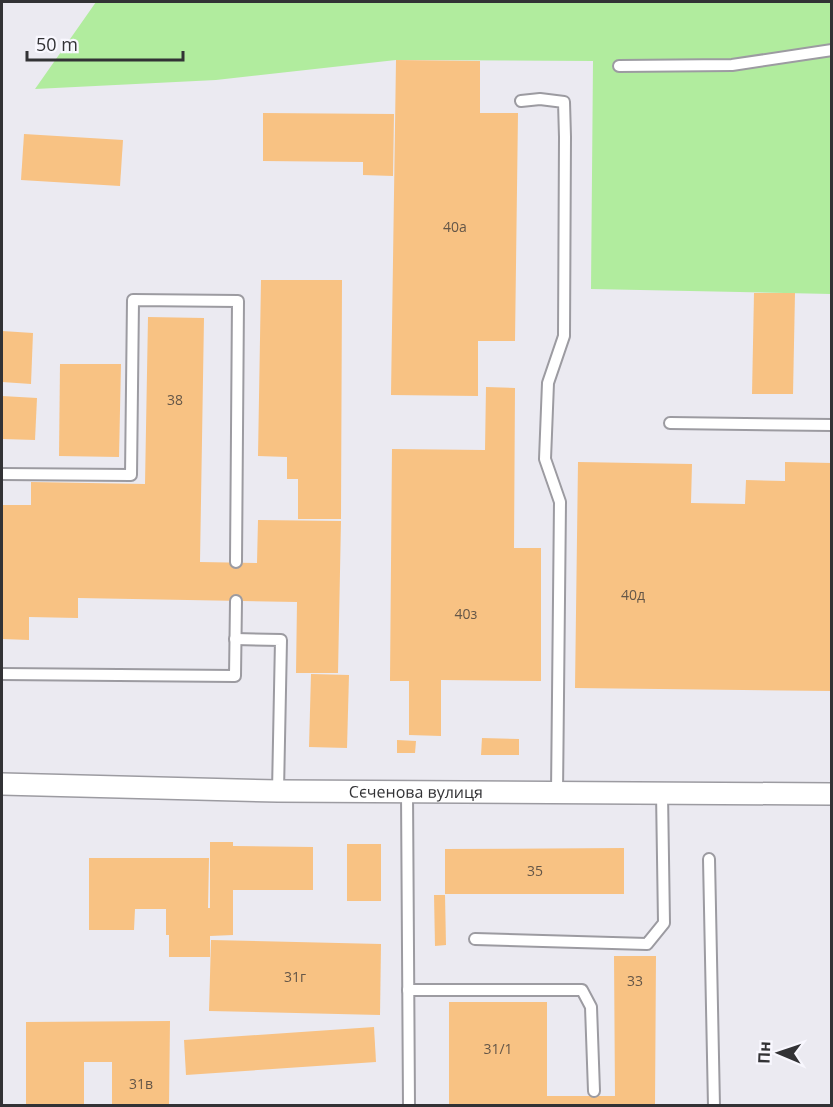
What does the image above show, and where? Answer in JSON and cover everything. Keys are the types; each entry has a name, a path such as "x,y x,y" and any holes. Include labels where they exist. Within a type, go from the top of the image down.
{"street":[{"name":"Сєченова вулиця","path":"2,784 278,791 831,794"}],"lane":[{"path":"619,66 732,65 831,50"},
{"path":"520,101 540,99 564,102 564,336 548,383 545,459 560,502 557,793"},
{"path":"2,474 131,475 132,300 238,301 236,562"},
{"path":"670,423 831,425"},
{"path":"2,674 235,676 236,601"},
{"path":"235,639 282,640 278,791"},
{"path":"407,792 409,1106"},
{"path":"475,939 647,944 664,924 662,793"},
{"path":"709,859 714,1106"},
{"path":"408,990 582,990 591,1007 594,1091"}],"green space":[{"path":"96,2 831,2 831,294 591,289 593,61 396,60 216,80 35,89"}],"building":[{"path":"396,60 480,61 480,113 518,113 515,341 478,341 478,396 391,395"},
{"path":"263,113 394,114 393,176 363,175 363,162 263,161"},
{"path":"24,134 123,140 120,186 21,180"},
{"path":"261,280 342,280 341,519 298,519 298,479 287,479 287,457 258,456"},
{"path":"754,293 795,293 793,394 752,394"},
{"path":"148,317 204,318 200,562 257,563 258,520 341,521 338,673 296,673 297,602 78,598 78,618 29,617 29,640 2,639 2,505 31,505 31,482 145,484"},
{"path":"2,331 33,333 31,384 2,382"},
{"path":"60,364 121,364 119,457 59,456"},
{"path":"486,387 515,388 514,548 541,548 541,681 441,680 441,736 409,735 409,681 390,681 392,449 485,450"},
{"path":"2,396 37,398 35,440 2,439"},
{"path":"578,462 692,464 691,503 745,504 746,480 785,481 785,462 832,463 832,691 575,688"},
{"path":"311,674 349,675 347,748 309,747"},
{"path":"482,738 519,739 519,755 481,755"},
{"path":"397,740 416,741 415,753 397,753"},
{"path":"210,842 233,842 233,846 313,847 313,890 233,890 233,935 210,936 210,957 169,957 166,909 135,909 134,930 89,930 89,858 209,858 208,908 210,908"},
{"path":"347,844 381,844 381,901 347,901"},
{"path":"624,848 624,894 445,894 445,849"},
{"path":"434,895 445,895 446,945 435,946"},
{"path":"211,940 381,944 380,1015 209,1011"},
{"path":"614,956 656,956 655,1106 449,1106 449,1002 547,1002 547,1096 615,1096"},
{"path":"170,1021 169,1106 112,1106 112,1062 84,1062 84,1106 26,1106 26,1022"},
{"path":"374,1027 376,1062 186,1075 184,1040"}]}
